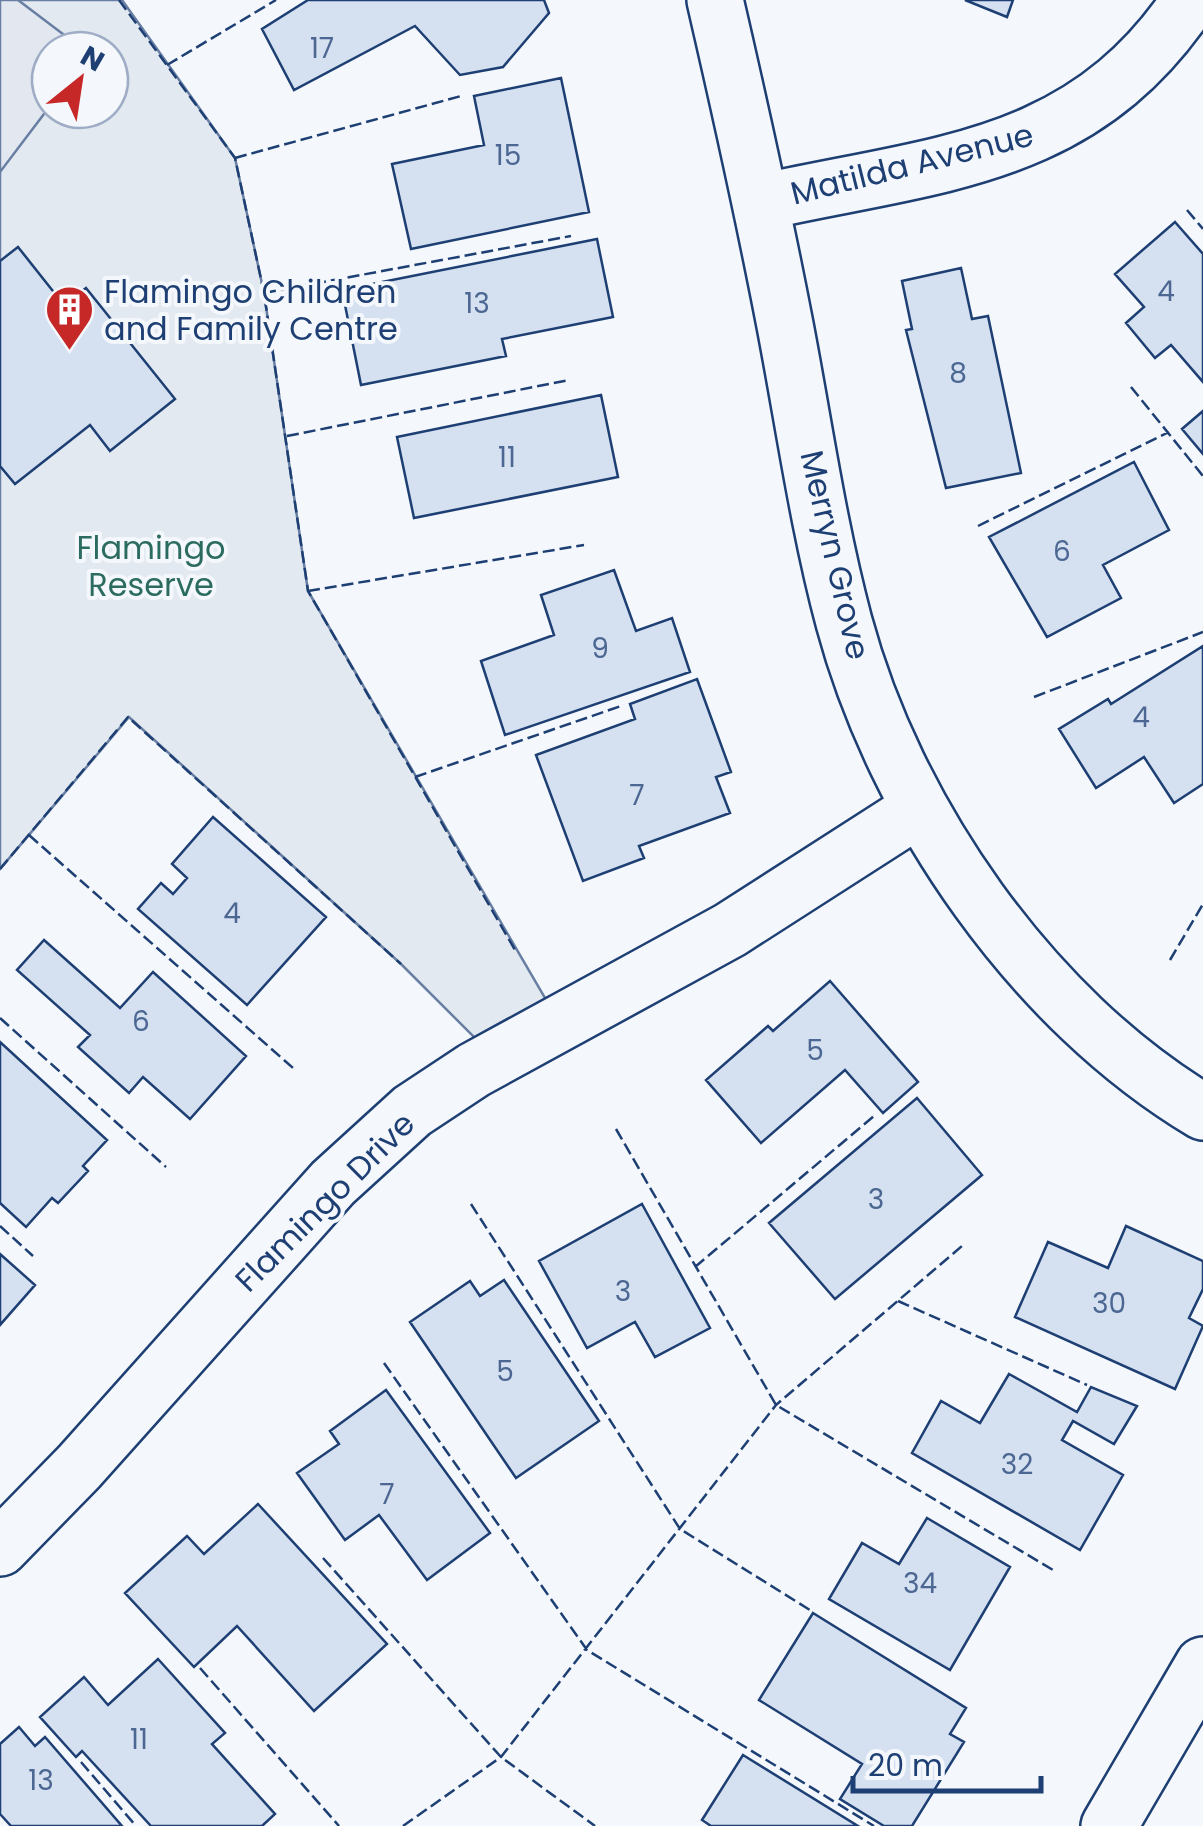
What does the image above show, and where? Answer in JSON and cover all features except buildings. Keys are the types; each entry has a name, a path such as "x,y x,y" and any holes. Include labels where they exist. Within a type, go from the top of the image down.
{"street":[{"name":"Merryn Grove","path":"714,0 762,202 845,625 917,810 1012,941 1060,994 1150,1075 1203,1112"},
{"name":"Matilda Avenue","path":"762,202 1030,140 1080,113 1125,80 1167,35 1190,0"},
{"name":"Flamingo Drive","path":"0,1548 79,1467 333,1183 412,1111 484,1064 730,930 917,810"},
{"path":"1110,1826 1203,1664"}],"green space":[{"name":"Flamingo Reserve","path":"0,0 122,0 235,158 264,293 308,591 559,1022 495,1058 401,964 129,717 0,869"}],"shaded area":[{"path":"0,0 18,0 58,30 30,30 32,130 0,172"}],"fence":[{"path":"119,0 235,158 264,293 308,591 515,950"},
{"path":"167,65 276,0"},
{"path":"235,158 461,96"},
{"path":"1187,210 1203,229"},
{"path":"264,293 571,236"},
{"path":"287,436 569,380"},
{"path":"1131,387 1203,476"},
{"path":"978,526 1169,432"},
{"path":"308,591 584,545"},
{"path":"1034,697 1203,632"},
{"path":"415,777 624,705"},
{"path":"0,869 128,717 401,964"},
{"path":"29,835 293,1068"},
{"path":"1170,960 1203,904"},
{"path":"0,1018 166,1167"},
{"path":"695,1267 874,1116"},
{"path":"616,1129 776,1405 1053,1570"},
{"path":"471,1204 680,1529 810,1610"},
{"path":"0,1226 33,1256"},
{"path":"403,1826 501,1757 776,1405 962,1246"},
{"path":"898,1301 1087,1385"},
{"path":"384,1363 587,1650 874,1826"},
{"path":"323,1558 501,1757 595,1826"},
{"path":"200,1668 339,1826"},
{"path":"81,1762 136,1826"}],"place":[{"name":"Flamingo Children and Family Centre","path":"69,352"}]}
